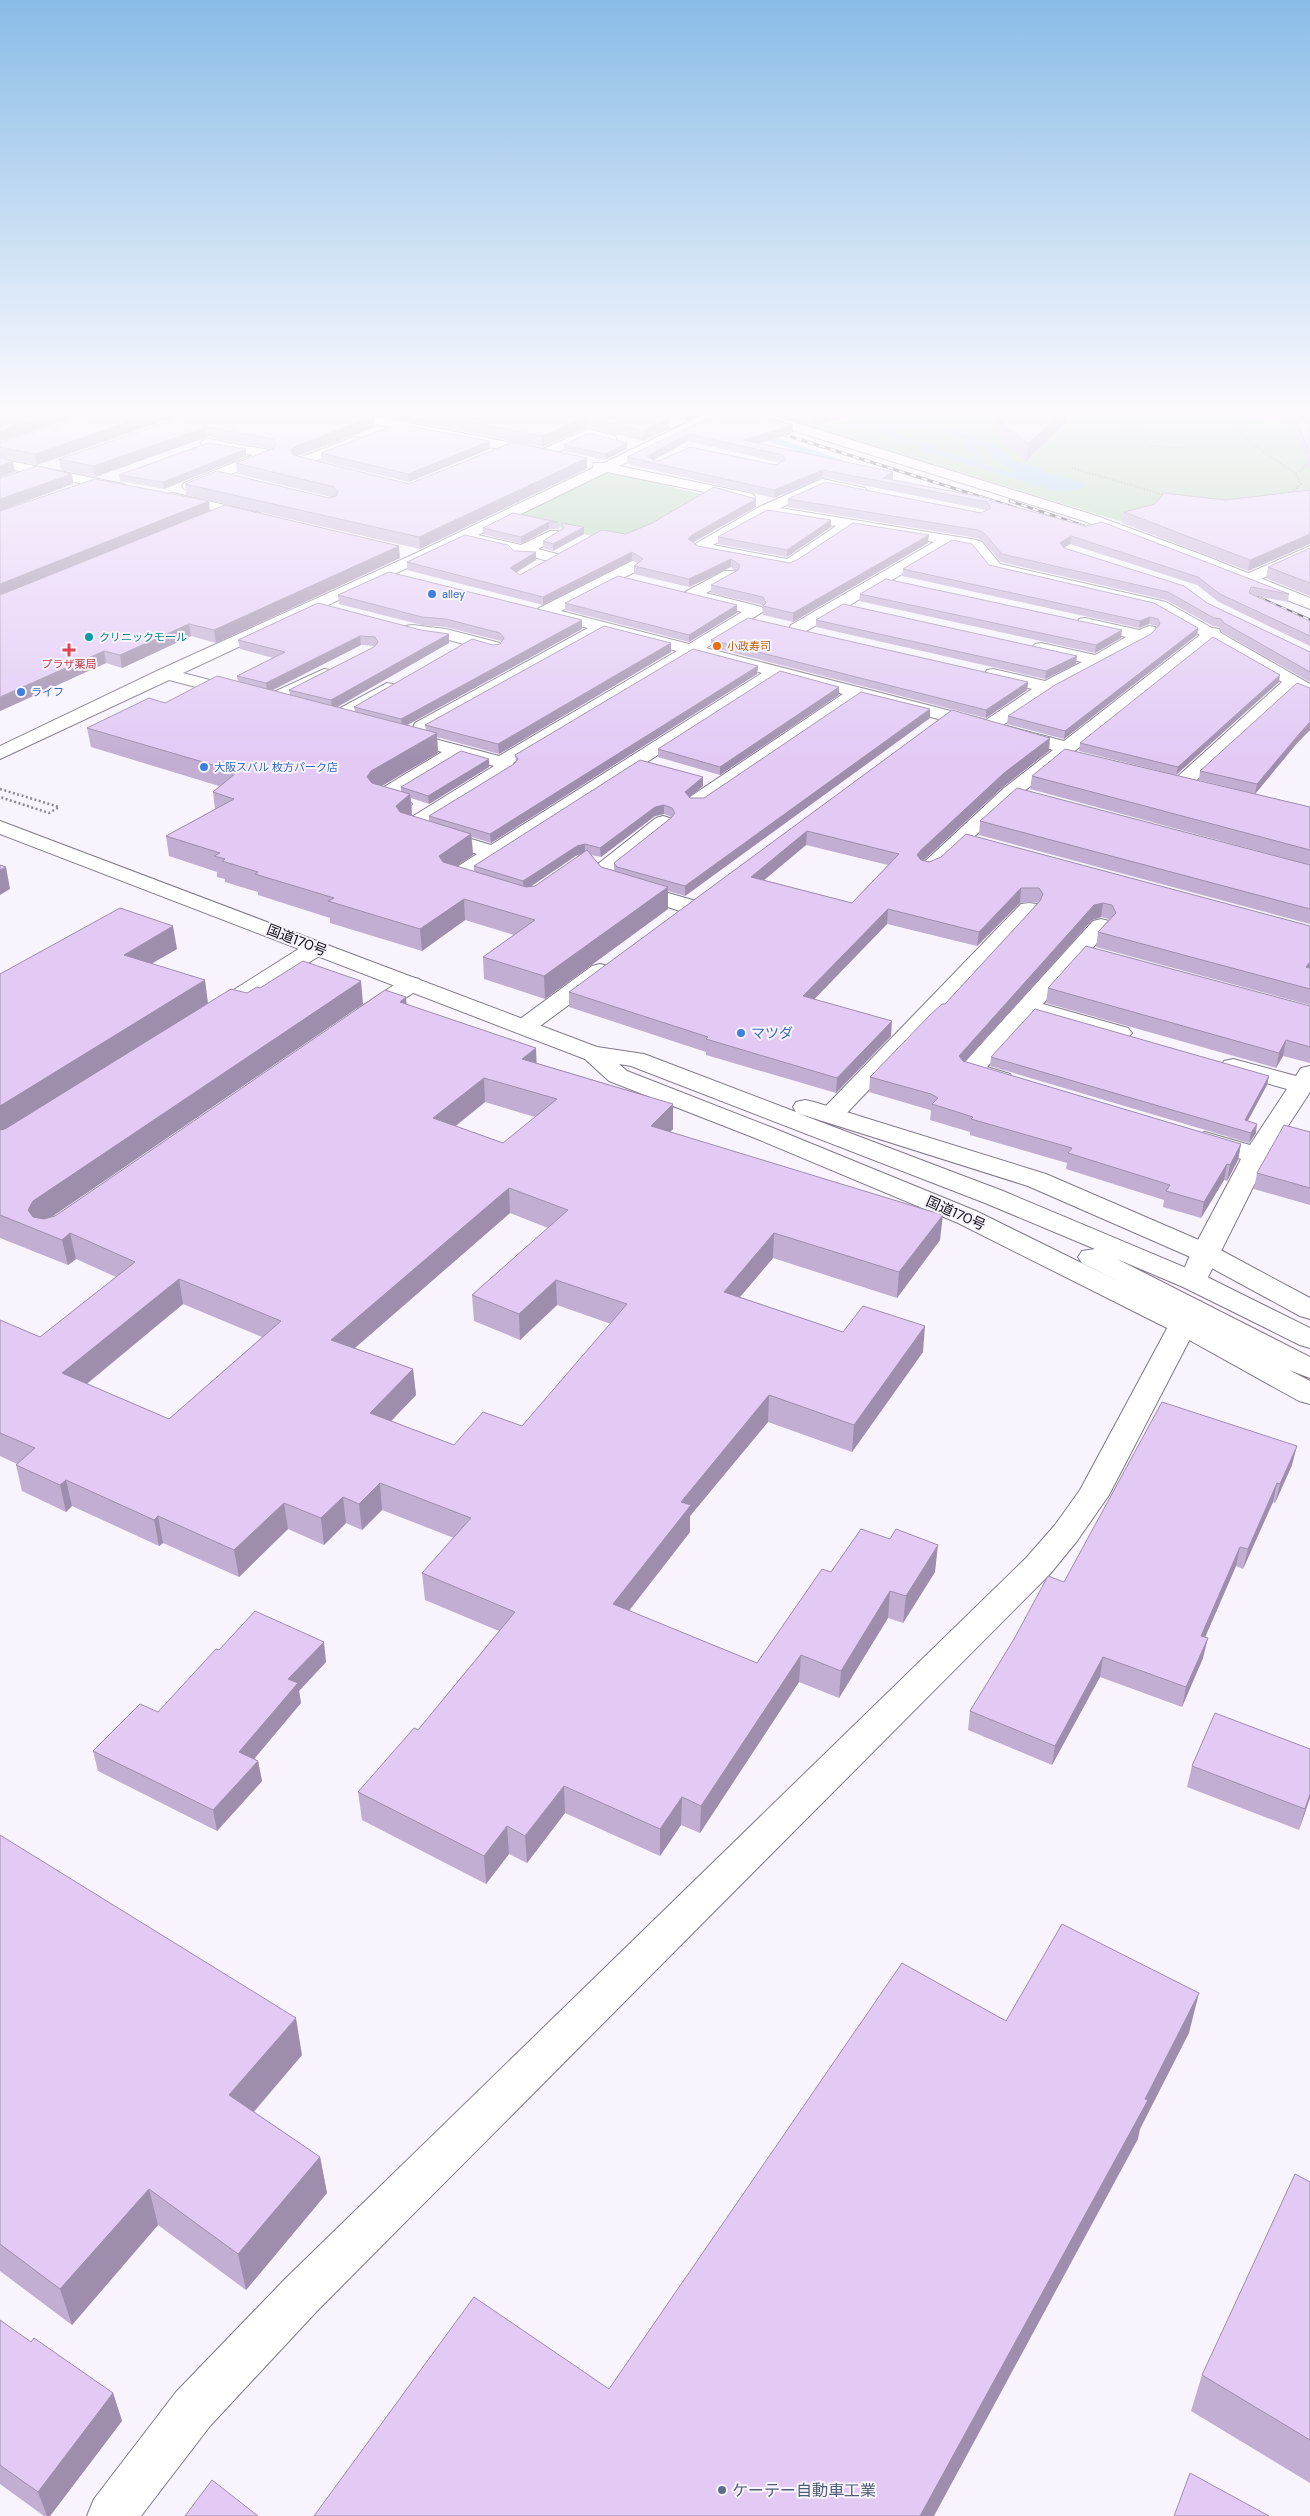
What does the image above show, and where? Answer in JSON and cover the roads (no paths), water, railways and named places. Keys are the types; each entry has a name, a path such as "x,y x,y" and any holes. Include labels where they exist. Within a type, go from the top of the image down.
{"main road":[{"path":"0,753 479,527"},
{"path":"733,527 698,547 790,564 845,527"},
{"path":"871,527 977,545 995,567 1148,600 1213,633 1310,691"},
{"path":"1114,527 1310,604"},
{"path":"502,562 555,534"},
{"path":"461,536 555,558"},
{"path":"797,629 949,540"},
{"path":"534,569 570,550"},
{"path":"1248,579 1310,551"},
{"path":"401,552 420,556"},
{"path":"546,612 638,564"},
{"path":"386,572 415,579"},
{"path":"1068,583 1084,572"},
{"path":"691,595 730,574"},
{"path":"616,576 644,583"},
{"path":"883,579 902,583"},
{"path":"502,762 756,612 672,590"},
{"path":"315,604 342,611"},
{"path":"840,604 859,608"},
{"path":"528,608 989,726 1069,754"},
{"path":"989,726 1048,687 1143,636 1170,611"},
{"path":"1185,619 1210,613"},
{"path":"745,618 817,634"},
{"path":"1066,619 1143,636"},
{"path":"395,625 422,632 446,634 494,647"},
{"path":"494,852 410,828 506,767 502,762 396,734 602,627"},
{"path":"928,869 970,842 1021,795 1213,633"},
{"path":"445,655 471,640"},
{"path":"1022,644 1098,661"},
{"path":"269,701 335,668"},
{"path":"490,890 453,878 777,671"},
{"path":"980,671 1048,687"},
{"path":"165,674 298,708"},
{"path":"335,718 403,679"},
{"path":"1181,783 1294,681"},
{"path":"697,801 857,692"},
{"path":"316,713 361,725"},
{"path":"925,732 948,715"},
{"path":"432,813 381,797 458,751"},
{"path":"638,760 666,768"},
{"path":"704,778 722,783"},
{"path":"663,822 594,864 608,882 696,900 665,924"},
{"name":"国道170号","path":"0,828 593,1054 635,1059 837,1126 1037,1180 1205,1253 1310,1310"},
{"path":"1029,909 837,1126 864,1154 1115,1268 1189,1304 1310,1370"},
{"path":"1018,1084 970,1070 1028,1007 1087,954 1101,926"},
{"path":"194,1024 316,948"},
{"path":"524,1027 618,958"},
{"path":"346,1028 411,984"},
{"path":"1028,1007 1141,1040"},
{"name":"国道170号","path":"593,1054 618,1076 764,1133 967,1217 1189,1304 1310,1339"},
{"path":"111,2516 193,2409 301,2295 1038,1566 1066,1533 1092,1495 1189,1304 1205,1253 1256,1156 1306,1080 1207,1059"},
{"path":"1180,1133 1256,1156"},
{"name":"国道170号","path":"1189,1304 1310,1394"}],"railway":[{"path":"1248,593 1310,620"}],"place":[{"name":"alley","path":"432,594"},
{"name":"クリニックモール","path":"89,637"},
{"name":"小政寿司","path":"717,646"},
{"name":"プラザ薬局","path":"69,650"},
{"name":"ライフ","path":"21,692"},
{"name":"大阪スバル 枚方パーク店","path":"204,767"},
{"name":"マツダ","path":"741,1033"},
{"name":"ケーテー自動車工業","path":"722,2490"}]}
